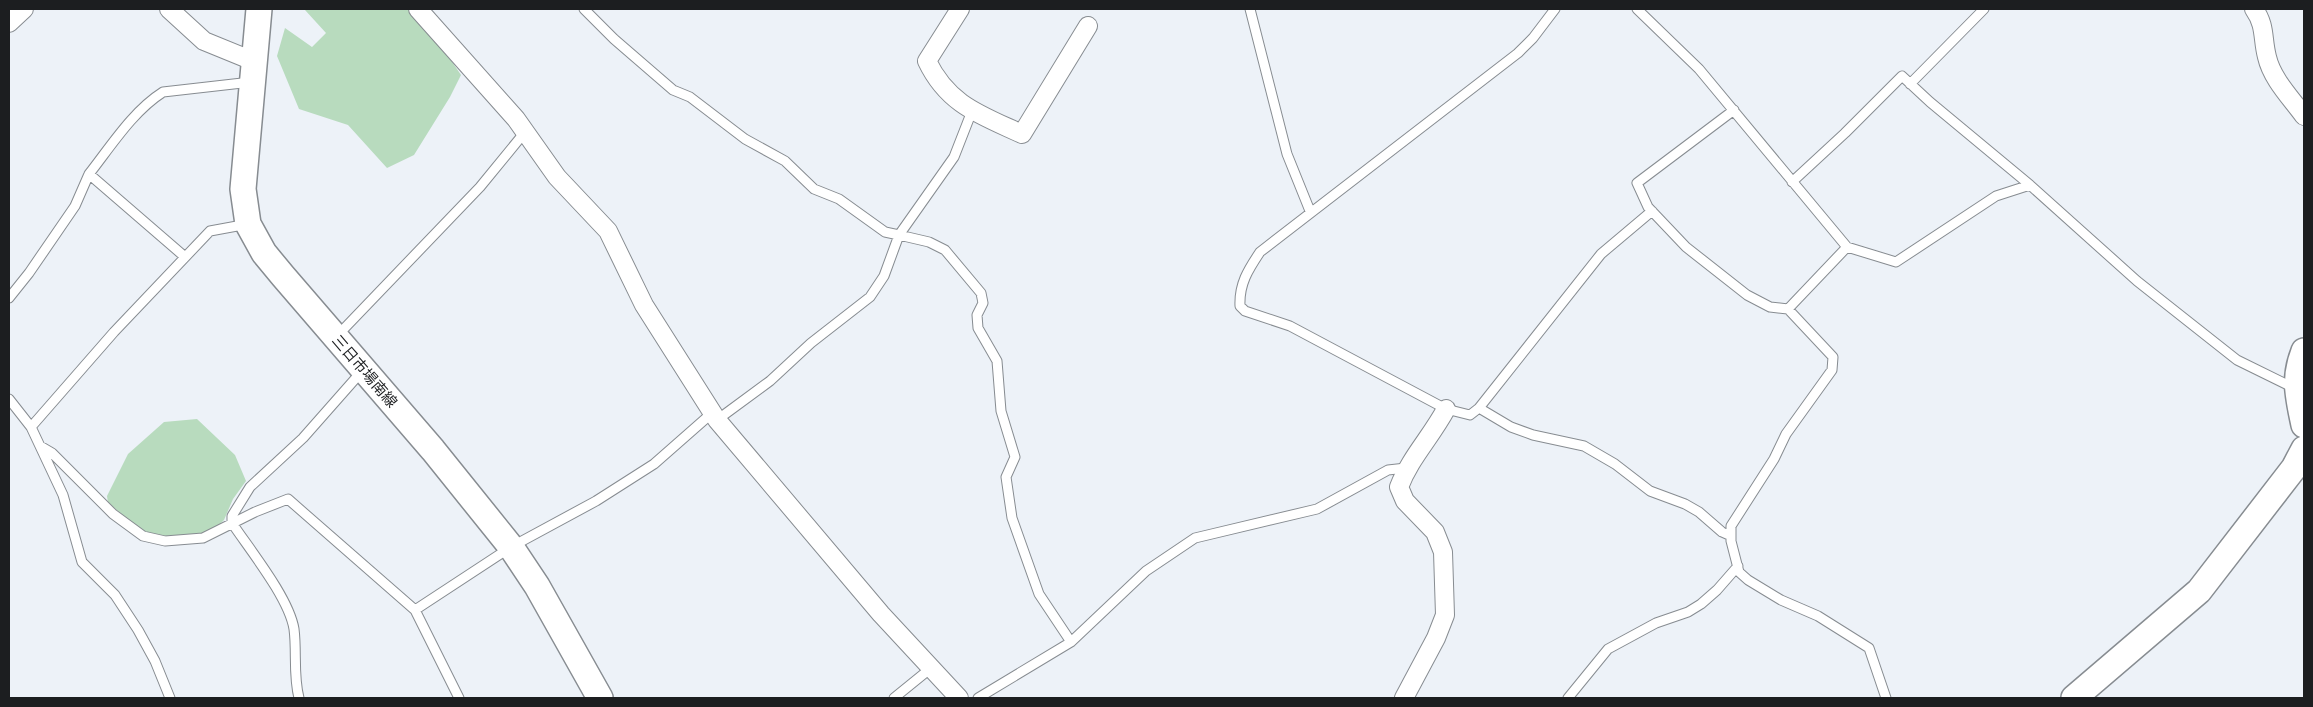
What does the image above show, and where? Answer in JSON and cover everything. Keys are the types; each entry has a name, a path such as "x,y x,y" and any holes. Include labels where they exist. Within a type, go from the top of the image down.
{"main road":[{"name":"三日市場南線","path":"259,9 243,189 248,224 264,253 433,450 511,547 537,586 600,698"},
{"path":"2304,351 2297,370 2296,389 2304,425"},
{"path":"2074,698 2200,590 2294,468 2304,449"}],"street":[{"path":"9,23 24,9"},
{"path":"169,9 204,41 252,72"},
{"path":"418,9 525,132 557,177 608,231 644,305 715,416 875,606 959,698"},
{"path":"960,9 927,61 937,81 966,108 1022,134 1088,26"},
{"path":"2254,9 2262,20 2267,58 2273,74 2304,116"},
{"path":"1404,698 1436,638 1445,615 1443,552 1435,532 1406,501 1399,487 1406,468 1436,428 1446,409"}],"lane":[{"path":"584,9 614,39 673,90 690,97 745,139 785,160 814,189 839,199 885,232 929,242 946,250 981,293 983,303 977,315 978,328 998,361 1001,411 1015,457 1006,477 1012,518 1039,594 1071,642"},
{"path":"1250,9 1287,154 1310,211"},
{"path":"1555,9 1533,38 1518,53 1310,211 1260,252 1246,274 1239,293 1240,306 1245,311 1290,326 1446,409 1470,415 1479,408 1601,254 1652,211"},
{"path":"1637,9 1699,69 1847,248 1896,262 1996,196 2030,185"},
{"path":"1910,84 1984,9"},
{"path":"9,298 29,274 75,206 79,193 89,174 123,130 155,97 163,92 252,72"},
{"path":"1792,182 1845,134 1902,76 2030,185 2137,281 2237,360 2296,389"},
{"path":"1734,110 1637,183 1648,207 1686,248 1747,295 1770,307 1788,309 1833,357 1832,370 1786,434 1774,459 1732,526 1731,536 1739,572 1748,580 1781,600 1818,616 1869,648 1886,698"},
{"path":"415,610 511,547 596,502 654,464 715,416 770,381 811,343 870,297 884,276 900,235 954,157 972,111"},
{"path":"336,337 480,188 525,132"},
{"path":"89,174 185,257"},
{"path":"31,427 114,332 210,231 248,224"},
{"path":"1788,309 1847,248"},
{"path":"299,698 294,670 294,628 291,619 284,602 232,522 232,516 250,487 303,438 364,370"},
{"path":"9,399 31,427 62,495 82,562 114,596 138,630 155,661 170,698"},
{"path":"1479,408 1512,427 1533,435 1584,446 1615,464 1650,490 1685,504 1699,512 1722,532 1731,536"},
{"path":"40,446 52,453 113,514 143,536 165,542 203,538 232,522 288,499 415,610 459,698"},
{"path":"978,698 1071,642 1146,571 1195,538 1317,509 1388,470 1406,468"},
{"path":"1568,698 1608,649 1656,623 1695,608 1717,590 1738,566"},
{"path":"894,698 931,668"}],"green space":[{"path":"306,9 408,9 434,35 461,75 450,97 414,155 387,168 348,125 299,109 277,56 285,28 312,47 326,33"},
{"path":"197,419 235,455 246,481 233,499 224,520 215,529 195,535 166,538 142,531 108,503 107,496 128,454 164,422"}]}
